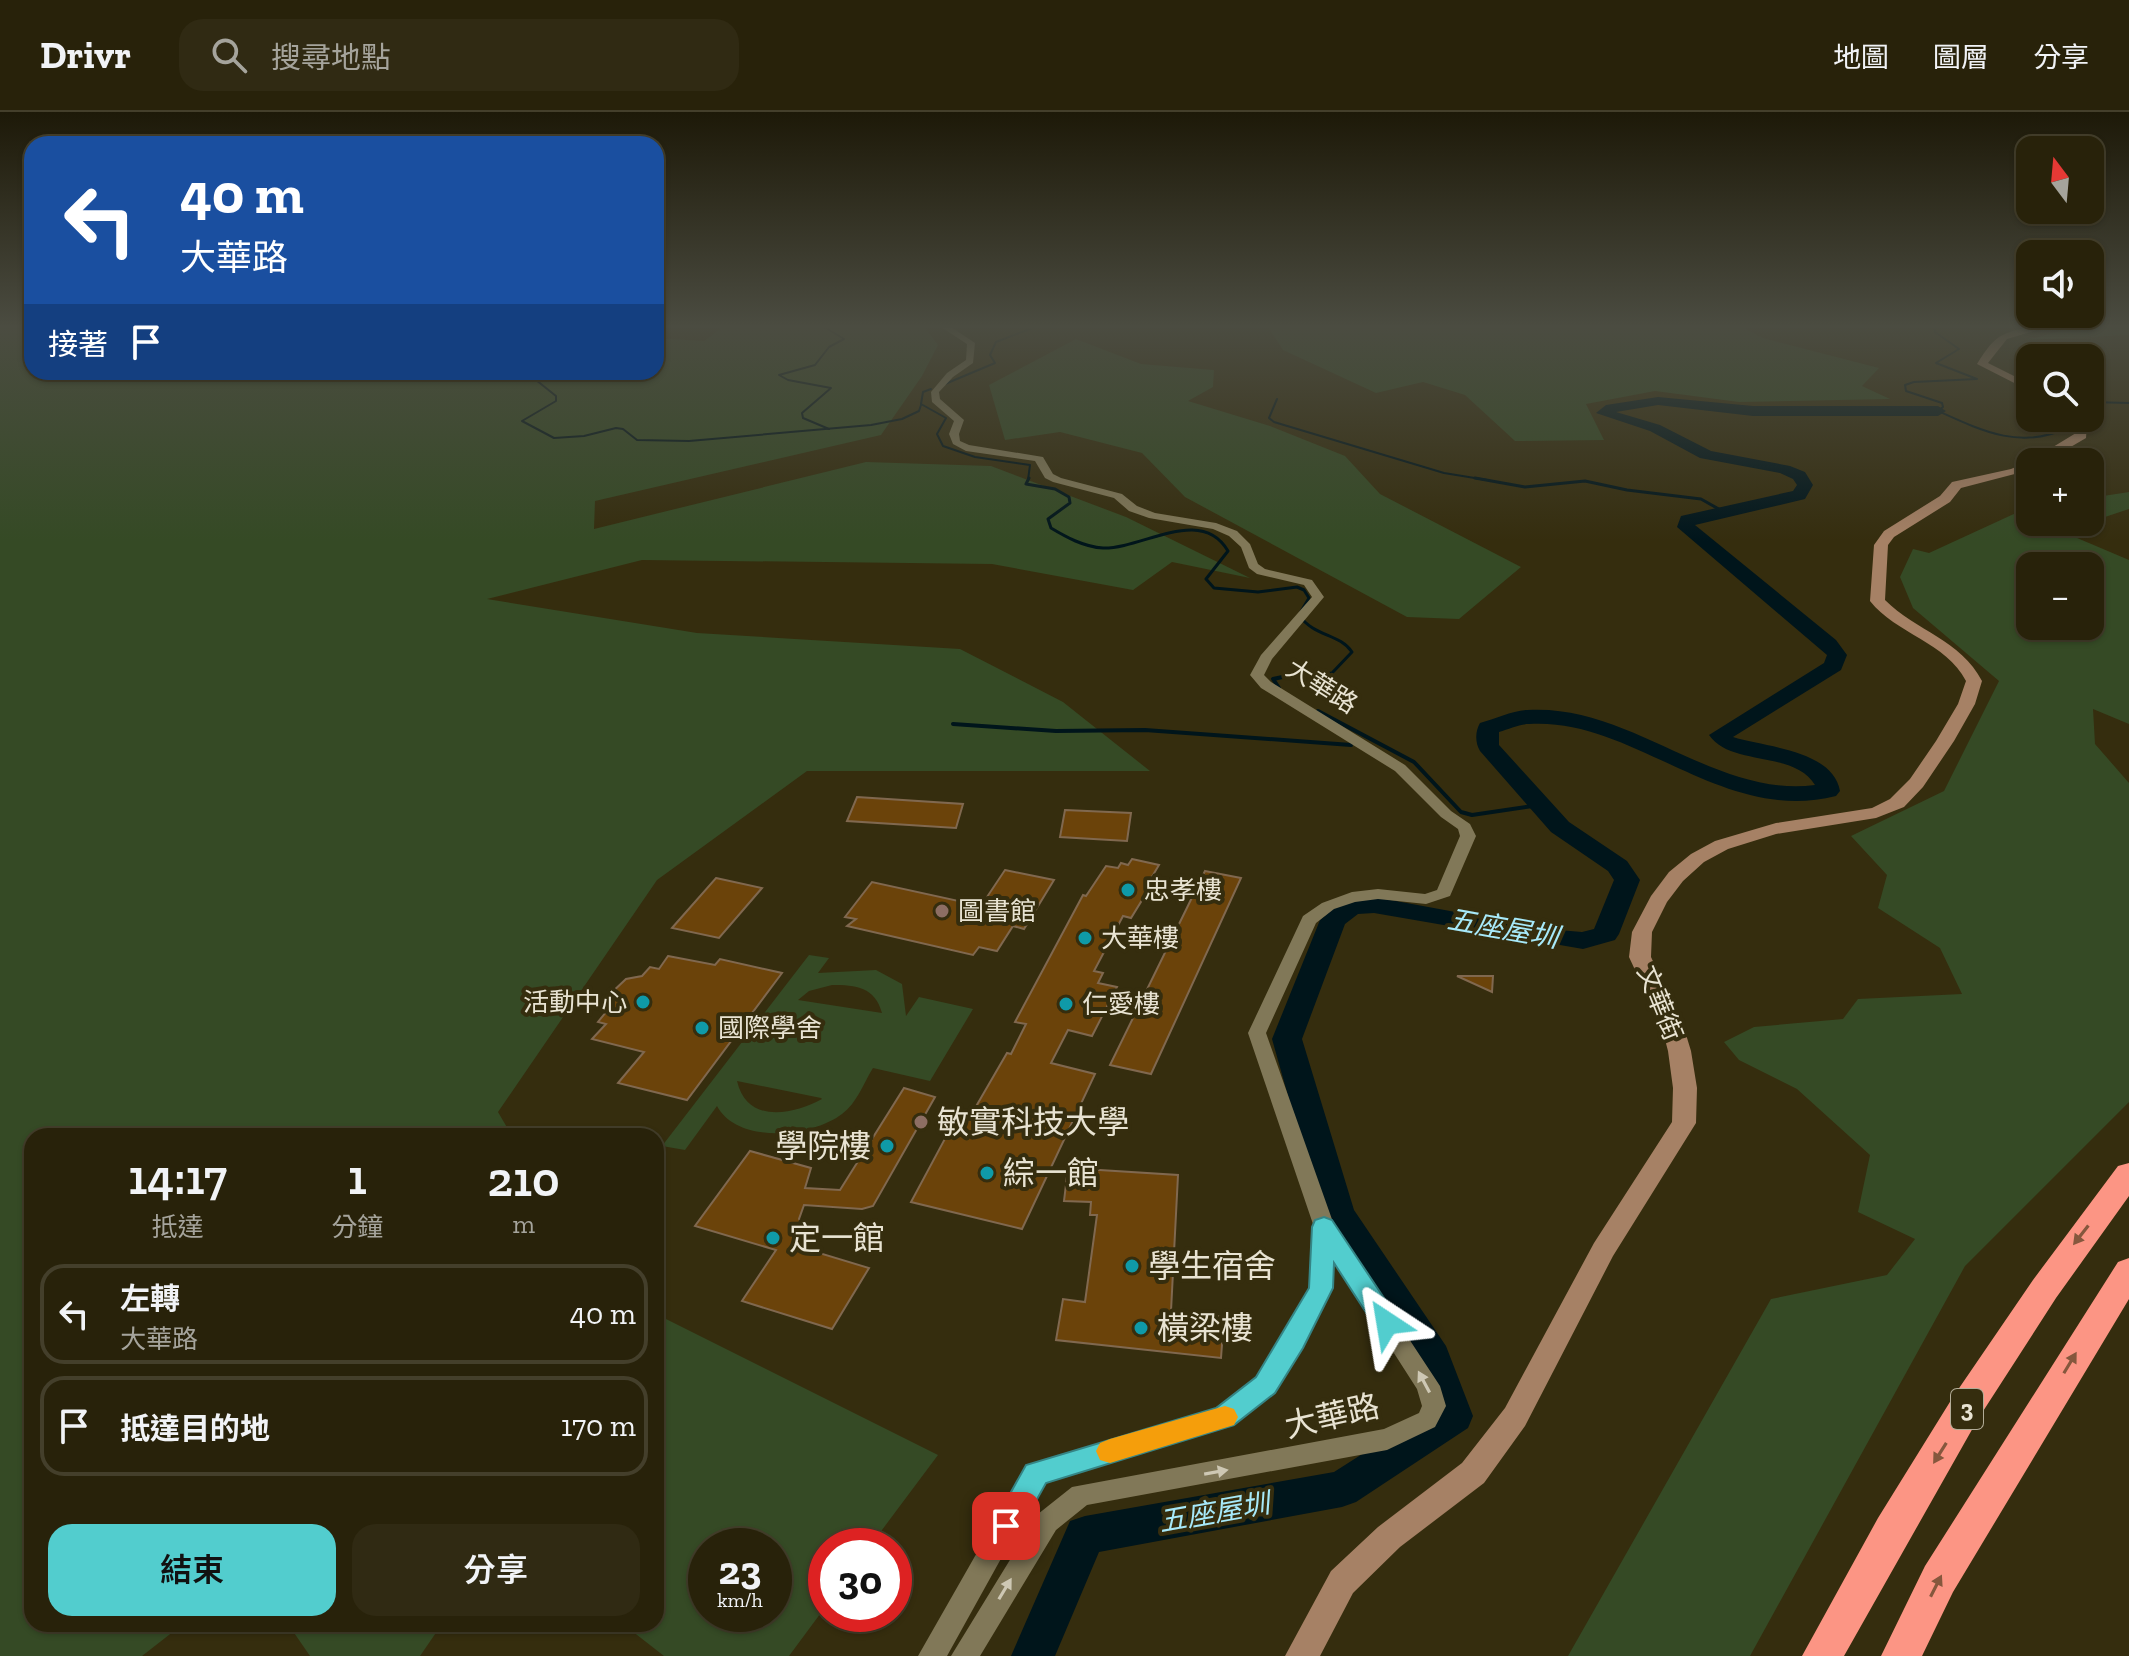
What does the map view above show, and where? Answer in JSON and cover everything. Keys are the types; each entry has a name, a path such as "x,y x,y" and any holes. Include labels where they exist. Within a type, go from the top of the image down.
{"highway":[{"name":"3","path":"1822,1656 1881,1546 2045,1287 2129,1174"},
{"path":"1901,1656 1939,1579 2129,1271"}],"street":[{"name":"大華路","path":"935,397 959,420 954,434 956,442 966,448 1039,459 1049,476 1057,480 1118,496 1123,503 1167,521 1216,526 1235,533 1251,549 1253,566 1261,572 1308,582 1318,597 1266,658 1257,675 1266,685 1400,768 1446,814 1465,827 1468,836 1444,893 1426,899 1378,894 1352,897 1328,906 1309,920 1257,1033 1324,1227 1428,1386 1434,1406 1427,1420 1387,1439 1081,1495 1047,1522 965,1656"},
{"path":"2060,448 2082,432"},
{"name":"文華街","path":"1302,1656 1342,1582 1389,1537 1473,1473 1515,1417 1603,1250 1684,1123 1687,1104 1678,1044 1669,1016 1645,973 1640,946 1641,934 1673,879 1704,851 1738,836 1875,813 1899,802 1938,752 1971,695 1974,681 1959,659 1884,609 1877,601 1881,545 1889,534 1945,499 1957,485 2016,472"},
{"name":"大華路","path":"932,1656 1036,1473 1225,1417 1265,1385 1294,1340 1321,1288 1324,1227"}],"green space":[{"path":"0,397 907,397 881,435 595,501 594,529 866,462 991,466 1126,517 1250,578 1172,562 1133,590 992,564 642,560 487,599 697,633 960,649 1063,702 1150,771 807,771 657,880 498,1112 507,1128 24,1128 24,1632 173,1632 142,1656 0,1656"},
{"path":"993,397 1195,397 1188,401 1270,426 1345,456 1380,494 1521,567 1459,619 1407,617 1185,497 1142,453 1060,432 1005,440"},
{"path":"1467,397 1623,397 1586,404 1604,440 1515,441"},
{"path":"1701,397 1890,399 1739,402"},
{"path":"2129,492 2129,509 2104,517 2104,496"},
{"path":"2016,513 2016,536 2072,536 2129,560 2129,724 2093,709 2095,744 2129,783 2129,1102 1965,1266 1750,1656 1568,1656 1771,1299 1887,1275 1915,1239 1858,1212 1870,1155 1797,1089 1739,1060 1724,1042 1754,1027 1843,1019 1858,999 1962,994 1940,948 1878,908 1887,875 1851,836 1944,791 1999,681 1913,608 1900,577 1913,549 1929,553"},
{"path":"809,955 829,958 818,973 876,970 902,984 906,1016 919,997 973,1009 930,1081 873,1068 847,1110 829,1122 795,1132 758,1132 741,1127 727,1118 717,1106 685,1150 664,1146 664,1143","holes":["832,985 849,986 869,993 882,1013 798,1000 809,991","737,1081 821,1098 810,1105 785,1112 760,1110 742,1095"]},
{"path":"664,1318 938,1455 883,1528 808,1528 808,1630 789,1656 664,1656 633,1632 664,1632"},
{"path":"294,1632 436,1632 420,1656 310,1656"}],"building":[{"path":"857,797 963,804 956,828 847,821"},
{"path":"1065,810 1131,813 1127,841 1060,837"},
{"path":"1132,859 1159,865 1150,880 1170,884 1160,901 1144,897 1131,918 1123,916 1094,971 1103,973 1098,983 1117,987 1092,1036 1068,1030 1051,1063 1095,1074 1022,1229 911,1202 955,1120 967,1122 1007,1053 1011,1054 1026,1024 1015,1022 1083,895 1086,896 1106,866 1118,868 1121,863 1128,865"},
{"name":"圖書館","path":"1005,870 1054,880 1024,929 1013,926 997,951 979,947 973,955 847,926 856,919 845,917 872,882 981,906"},
{"path":"1205,871 1241,878 1151,1074 1110,1065"},
{"path":"716,878 762,888 719,938 672,928"},
{"name":"國際學舍","path":"668,956 715,965 720,959 782,973 687,1100 618,1083 644,1052 592,1039 606,1024 598,1022 606,1012 601,1007 607,997 626,979 642,976 650,967 659,969"},
{"path":"1457,976 1493,976 1492,992"},
{"name":"定一館","path":"904,1088 935,1097 873,1206 862,1209 804,1205 799,1219 819,1253 869,1268 832,1329 742,1301 776,1250 695,1226 750,1151 811,1168 805,1188 840,1190"},
{"path":"1068,1168 1178,1175 1171,1311 1224,1317 1221,1358 1056,1340 1063,1299 1085,1302 1097,1215 1090,1215 1091,1202 1064,1201"}],"waterway":[{"path":"556,397 556,401 522,421 554,438 584,436 616,428 623,429 637,440 689,441 828,429"},
{"path":"820,397 802,413 803,418 828,429"},
{"path":"922,397 921,404 946,418 937,434 943,446 975,457 1030,465 1028,480"},
{"path":"1924,397 1942,403 1943,407 1938,411 1986,431 2018,438 2056,432"},
{"name":"五座屋圳","path":"1277,399 1269,418 1274,422 1444,473 1478,478"},
{"name":"五座屋圳","path":"1033,1656 1085,1535 1342,1489 1454,1416 1433,1357 1338,1213 1287,1039 1333,920 1351,907 1374,905 1583,941 1605,934 1627,880 1618,866 1560,827 1488,746 1488,728 1527,717 1569,720 1614,733 1749,788 1790,796 1828,791 1826,779 1805,765 1725,742 1720,735 1834,666 1837,655 1829,644 1686,527 1687,520 1799,495 1805,485 1799,476 1784,469 1706,455 1655,428 1604,413 1611,408 1658,401 1753,411 1938,411"},
{"path":"2104,402 2129,403"},
{"path":"828,429 902,419 919,411 921,405"},
{"name":"五座屋圳","path":"1478,478 1487,480"},
{"name":"五座屋圳","path":"1478,478 1525,487 1585,481 1627,490 1701,499 1724,512"},
{"path":"1028,480 1026,484 1055,489 1069,497 1070,503 1048,519 1051,528 1076,541 1103,548 1119,547 1170,533 1203,531 1217,538 1228,551 1206,579 1214,588 1258,592 1297,587 1304,590 1309,598 1299,615 1352,652 1332,673 1283,677"},
{"path":"1283,677 1292,675"},
{"path":"1279,688 1273,679 1283,677"},
{"path":"1318,711 1414,762 1461,812 1472,815 1540,805"},
{"path":"953,724 1056,731 1145,730 1351,745"}],"slow traffic":[{"path":"1110,1451 1225,1417"}],"place":[{"name":"忠孝樓","path":"1128,890"},
{"name":"圖書館","path":"942,911"},
{"name":"大華樓","path":"1085,938"},
{"name":"活動中心","path":"643,1002"},
{"name":"仁愛樓","path":"1066,1004"},
{"name":"國際學舍","path":"702,1028"},
{"name":"敏實科技大學","path":"921,1122"},
{"name":"學院樓","path":"887,1146"},
{"name":"綜一館","path":"987,1173"},
{"name":"定一館","path":"773,1238"},
{"name":"學生宿舍","path":"1132,1266"},
{"name":"橫梁樓","path":"1141,1328"}],"route":[{"path":"1006,1526 1036,1473 1225,1417 1265,1385 1294,1340 1321,1288 1324,1227 1387,1323"}]}
